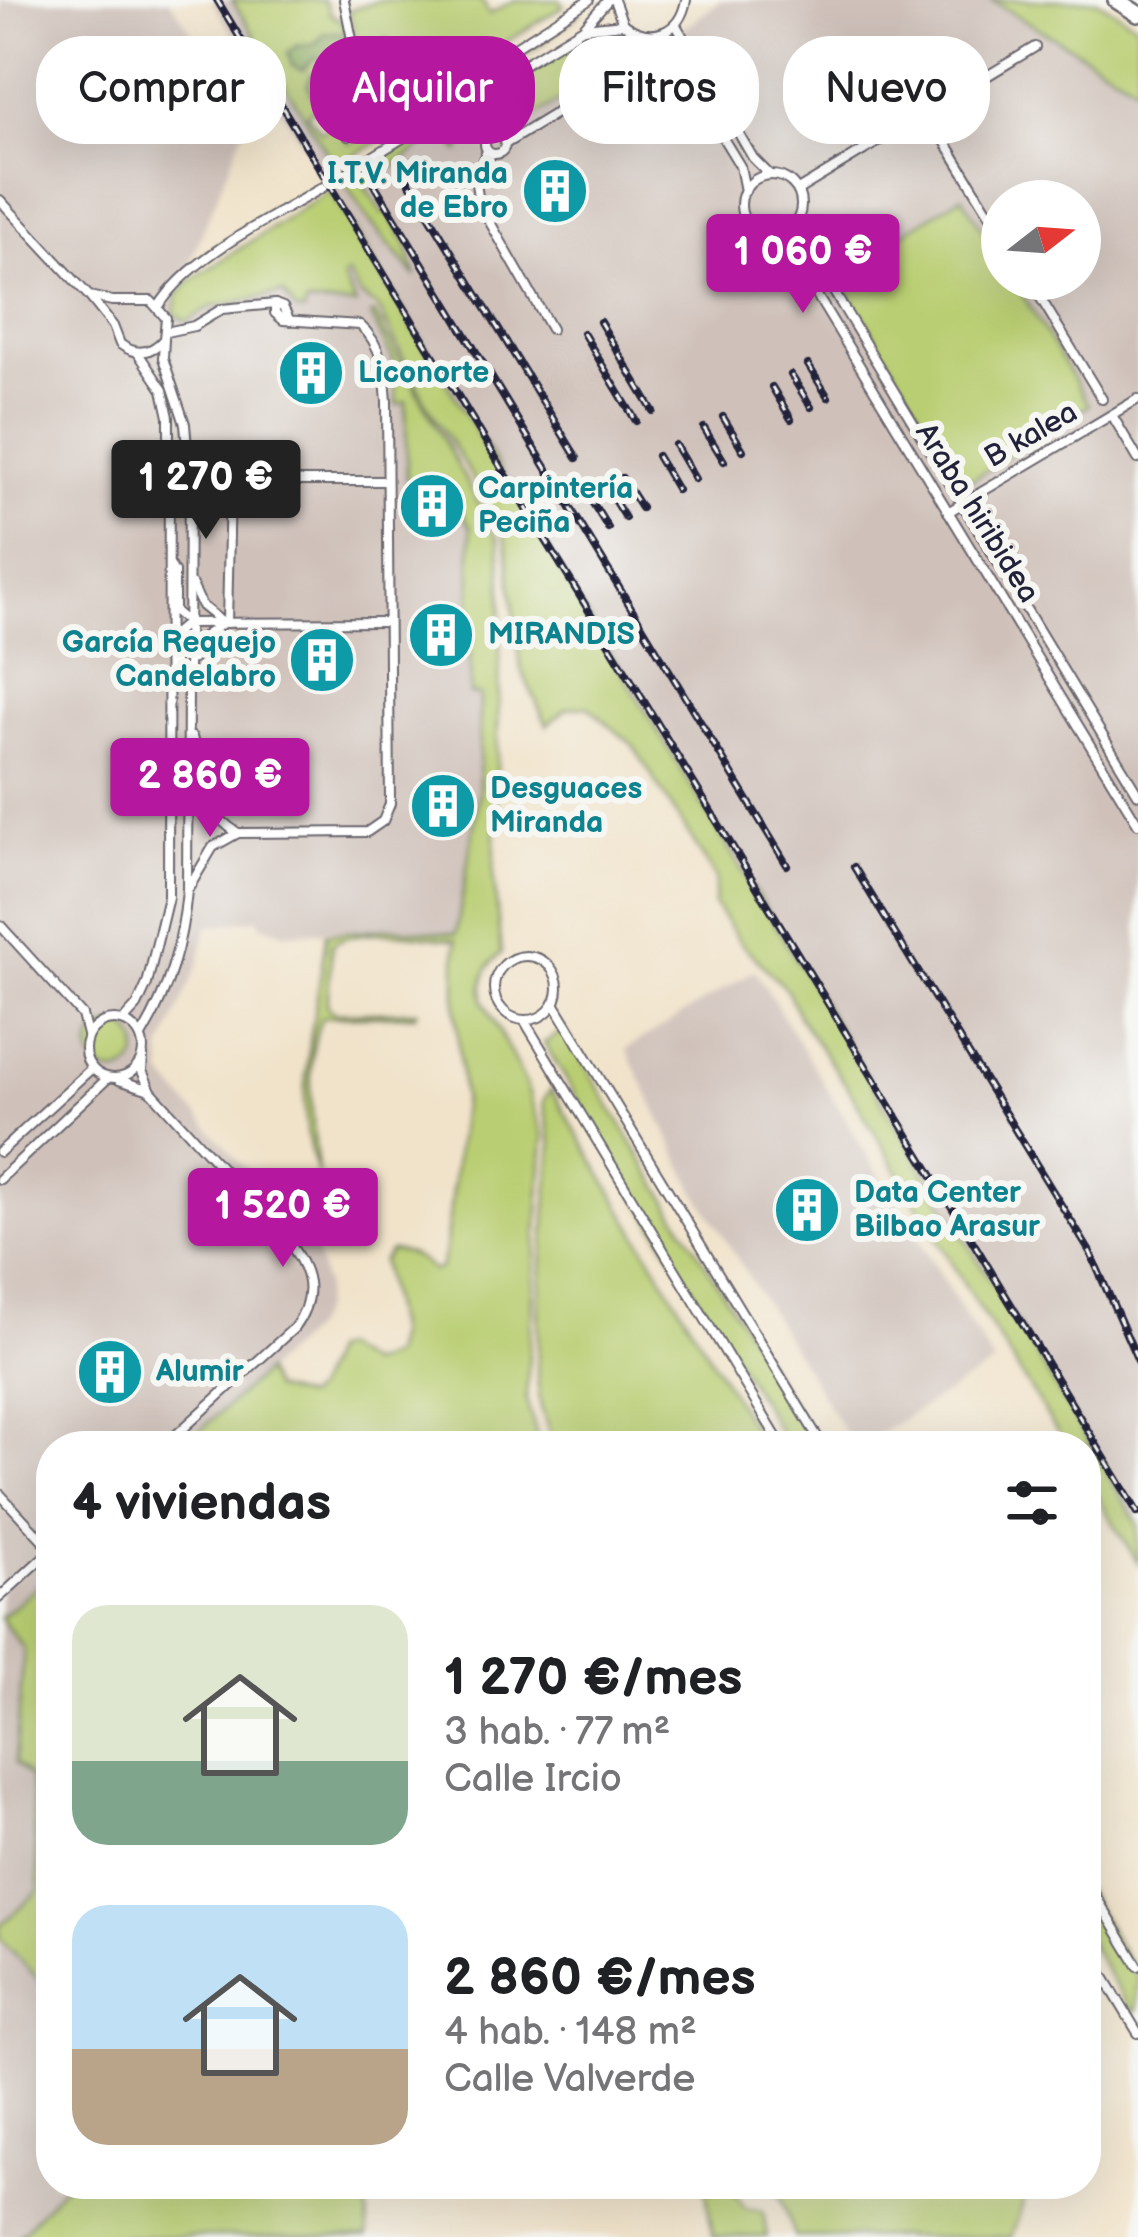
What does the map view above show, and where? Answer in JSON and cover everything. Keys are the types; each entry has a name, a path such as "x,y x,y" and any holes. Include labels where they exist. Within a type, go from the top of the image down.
{"highway":[{"path":"1116,0 1138,14"}],"street":[{"path":"344,0 351,36"},
{"path":"532,36 589,0"},
{"path":"349,172 583,28 611,0 628,36"},
{"path":"583,28 625,26 650,36 676,25 686,0"},
{"path":"676,25 753,158 770,175"},
{"path":"990,74 1035,47"},
{"path":"485,144 487,154 475,177 479,202 551,329"},
{"path":"487,154 499,154 503,144"},
{"path":"727,144 740,166 746,222 768,236 785,232 798,219 802,210 798,190 786,178 760,177 745,190"},
{"path":"798,190 874,144"},
{"path":"947,144 981,200"},
{"path":"159,306 217,252 325,186"},
{"path":"0,200 89,296 113,326 120,344 138,353 157,377 168,405 168,897 154,964 137,1006 123,1021"},
{"name":"Araba hiribidea","path":"798,219 812,256 1138,794"},
{"name":"Araba hiribidea","path":"768,236 790,250 1138,824"},
{"path":"89,296 151,301 159,306 166,318 163,358 183,412 187,438 187,891 179,950 141,1036 142,1071 151,1090 303,1260 310,1285 305,1310 293,1328 180,1431"},
{"path":"113,326 122,305 132,300"},
{"path":"1042,300 1102,399"},
{"path":"138,353 148,352 165,336 222,309 274,304 283,307 290,321 352,323 371,335 386,381 390,804 382,821 367,832 238,833 213,847 187,891"},
{"name":"B kalea","path":"948,512 1138,399"},
{"path":"1112,416 1138,459"},
{"path":"225,622 228,490 232,484 387,481"},
{"path":"168,563 174,572 174,611 188,622 388,622"},
{"path":"189,578 202,606 225,622"},
{"path":"169,686 174,678 174,634 188,622"},
{"path":"190,672 196,645 225,622"},
{"path":"189,727 208,806 220,822 238,833"},
{"path":"0,925 82,1015 92,1068 151,1090"},
{"path":"530,956 548,965 557,983 554,1003 542,1016 524,1020 506,1013 495,996 497,976 510,961 530,956"},
{"path":"554,1003 814,1431"},
{"path":"82,1015 123,1021 141,1036"},
{"path":"86,1042 97,1025 110,1020"},
{"path":"524,1020 773,1431"},
{"path":"0,1179 112,1079 133,1072 143,1057"},
{"path":"0,1152 92,1068"},
{"path":"0,1495 36,1534"},
{"path":"0,1597 36,1564"},
{"path":"1101,1905 1138,1966"},
{"path":"1101,1972 1138,2033"}],"shaded area":[{"path":"0,0 170,0 194,36 36,36 36,144 238,144 173,305 199,317 211,307 283,293 305,304 355,305 342,277 349,274 374,312 392,358 398,396 406,401 471,527 470,693 480,694 479,795 456,935 391,928 284,933 260,924 259,918 207,927 199,962 162,1050 163,1076 315,1248 325,1286 321,1311 310,1330 199,1431 36,1431 36,1612 24,1649 15,1762 30,1778 36,1894 0,1926"},
{"path":"211,0 232,0 254,36 234,36"},
{"path":"721,0 991,0 1138,87 1138,1524 1101,1463 1101,1431 1082,1431 286,118 286,87 310,126 310,144 321,144 368,219 414,274 406,243 363,186 426,144 535,144 535,112 559,97 559,144 759,144 759,36 674,36"},
{"path":"755,970 994,1364 884,1431 844,1431 695,1190 626,1049"},
{"path":"0,1938 36,1977 36,2199 52,2199 18,2237 0,2237"}],"green space":[{"path":"232,0 324,0 330,14 343,22 346,33 310,36 310,45 297,46 310,55 310,125 286,87 286,36 254,36"},
{"path":"380,0 482,0 489,14 515,0 561,0 564,6 516,36 354,36 349,10"},
{"path":"991,0 1097,0 1138,25 1138,87"},
{"path":"582,12 535,48 535,40"},
{"path":"310,45 310,62 303,70 292,66 288,52"},
{"path":"559,52 559,101 535,115 535,67"},
{"path":"322,144 374,144 336,167"},
{"path":"406,144 426,144 364,186 384,214 388,212 406,243 416,277 368,219 344,181"},
{"path":"330,190 1082,1431 1057,1431 849,1089 799,1017 788,991 740,942 714,904 716,878 633,745 587,706 567,708 547,725 521,669 506,542 497,518 424,399 379,309 360,295 348,274 343,278 356,305 306,304 305,311 296,311 283,293 211,307 187,322 174,314 178,295 190,281"},
{"path":"962,196 981,227 981,300 1026,300 1089,405 973,479 959,476 838,275"},
{"path":"374,312 499,541 494,879 501,953 488,969 483,1000 525,1082 544,1137 526,1399 536,1431 199,1431 264,1372 272,1389 305,1398 314,1390 331,1350 341,1348 368,1365 391,1356 396,1335 382,1261 390,1251 402,1252 433,1271 441,1267 445,1251 463,1097 456,940 374,933 332,945 327,1006 335,1013 417,1011 415,1015 322,1017 311,1074 318,1174 306,1115 308,1054 326,934 391,928 456,934 479,795 480,695 470,694 471,528 452,497 407,497 406,402 397,405 392,358 371,316"},
{"path":"114,1025 131,1032 138,1049 131,1066 114,1073 97,1066 90,1049 97,1032"},
{"path":"564,1030 807,1431 779,1431 544,1043"},
{"path":"551,1089 754,1431 548,1431 537,1377 552,1145 543,1101"},
{"path":"1101,1463 1138,1524 1138,1563 1101,1503"},
{"path":"36,1587 36,1853 30,1778 15,1763 24,1649 0,1618"},
{"path":"36,1894 36,1977 0,1938 0,1926"},
{"path":"1101,1916 1138,1977 1136,2010 1130,2010 1101,1963"},
{"path":"52,2199 367,2199 368,2237 18,2237"},
{"path":"707,2199 739,2199 745,2208 763,2211 767,2237 713,2237"},
{"path":"782,2199 1025,2199 1011,2237 795,2237"}],"tunnel":[{"path":"325,186 349,171"}],"railway":[{"path":"217,0 1088,1431"},
{"path":"401,169 577,458"},
{"path":"375,185 787,865"},
{"path":"600,322 653,411"},
{"path":"583,333 636,421"},
{"path":"808,365 828,397"},
{"path":"791,375 811,407"},
{"path":"772,387 791,419"},
{"path":"723,417 743,450"},
{"path":"704,428 724,461"},
{"path":"675,445 695,479"},
{"path":"657,456 677,490"},
{"path":"622,478 641,508"},
{"path":"606,487 625,518"},
{"path":"589,497 608,528"},
{"path":"854,867 1090,1252 1138,1361"},
{"path":"1101,1452 1138,1513"}],"place":[{"name":"I.T.V. Miranda de Ebro","path":"555,191"},
{"name":"Liconorte","path":"311,373"},
{"name":"Carpintería Peciña","path":"432,506"},
{"name":"MIRANDIS","path":"441,635"},
{"name":"García Requejo Candelabro","path":"322,660"},
{"name":"Desguaces Miranda","path":"443,806"},
{"name":"Data Center Bilbao Arasur","path":"807,1210"},
{"name":"Alumir","path":"110,1372"}]}
